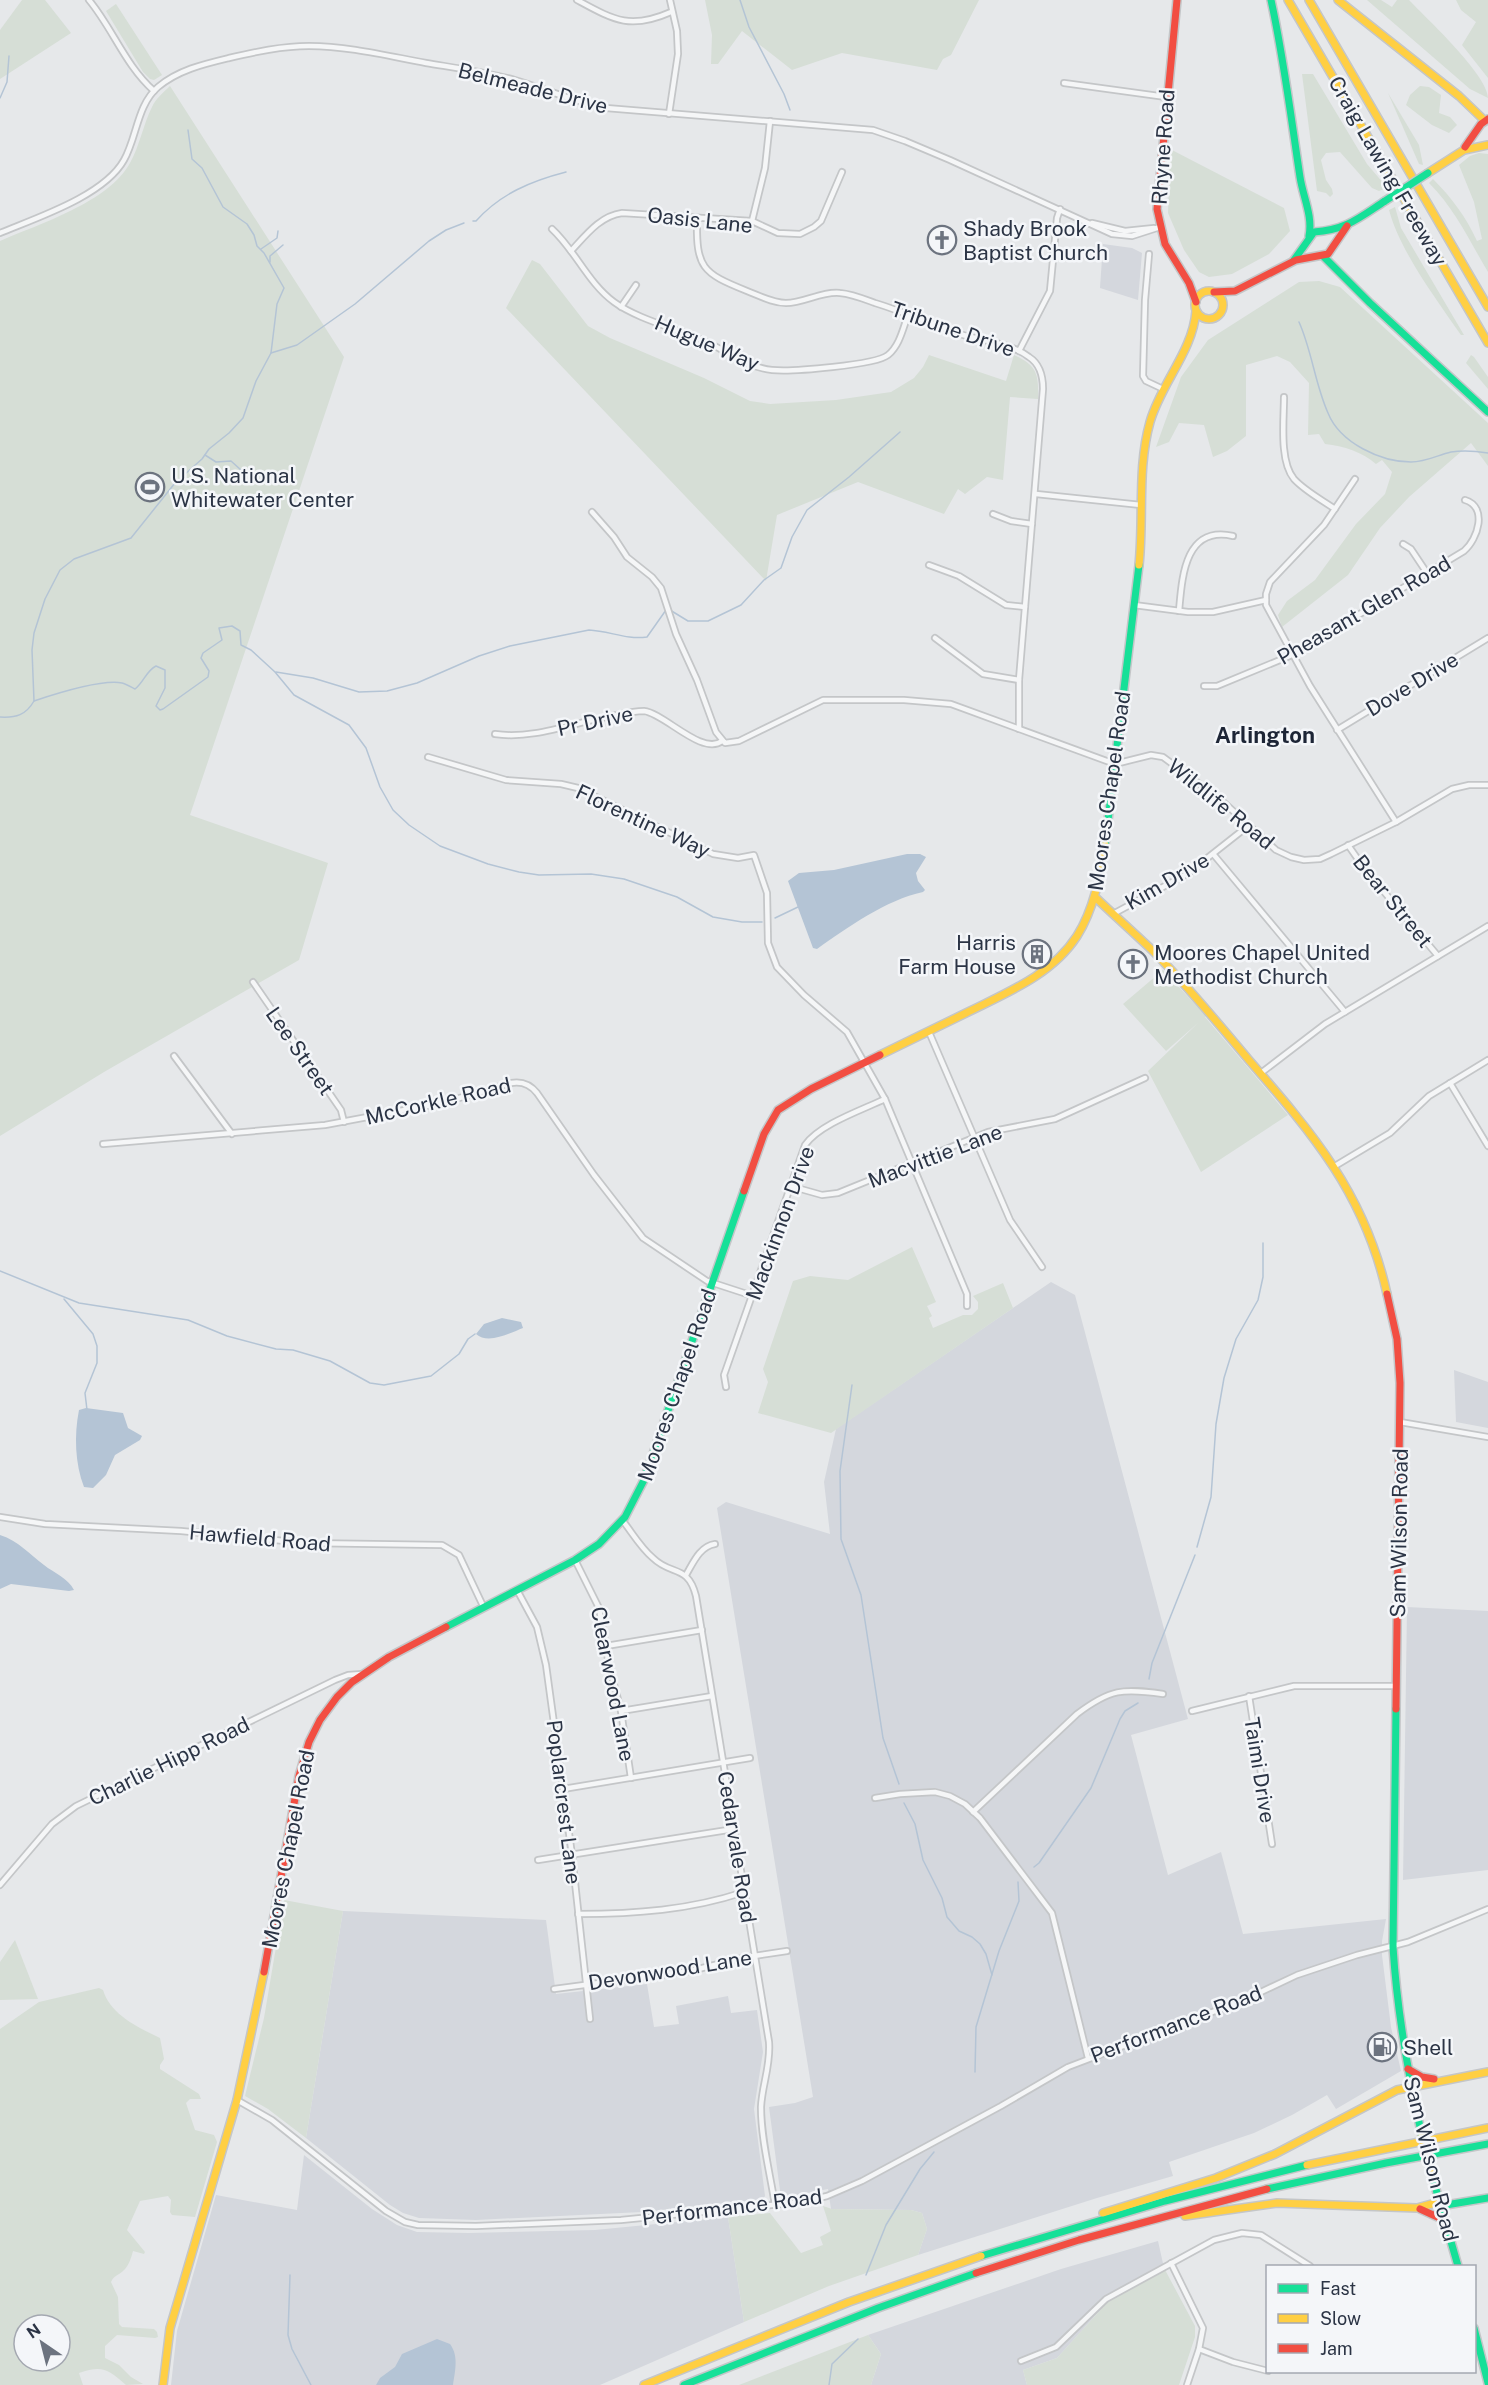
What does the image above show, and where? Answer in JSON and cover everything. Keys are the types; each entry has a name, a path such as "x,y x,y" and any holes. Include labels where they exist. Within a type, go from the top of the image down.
{"main road":[{"name":"Rhyne Road","path":"1177,0 1157,209 1160,227 1171,256 1190,286 1196,302"},
{"path":"1271,0 1281,45 1301,181 1311,227 1306,244 1294,260"},
{"name":"Craig Lawing Freeway","path":"1288,0 1488,343"},
{"name":"Craig Lawing Freeway","path":"1309,0 1488,307"},
{"path":"1338,0 1486,120 1462,151"},
{"path":"1309,236 1318,231 1333,231 1347,226 1462,151 1479,144 1488,145"},
{"path":"1190,286 1197,290 1225,294 1236,291 1294,260 1319,256 1332,250 1347,226"},
{"path":"1306,244 1309,251 1319,256 1488,412"},
{"path":"1194,328 1219,315 1236,291"},
{"path":"1211,319 1202,317 1196,310 1196,302 1201,294 1211,292 1221,298 1223,307"},
{"name":"Moores Chapel Road","path":"163,2385 167,2342 174,2313 237,2100 256,2017 304,1758 313,1734 327,1710 343,1690 362,1674 389,1657 575,1560 603,1542 623,1521 644,1480 764,1134 774,1115 789,1101 1023,985 1051,964 1077,936 1095,897 1104,849 1140,555 1142,481 1147,436 1163,389 1194,328 1196,310"},
{"name":"Sam Wilson Road","path":"1095,897 1167,965 1305,1125 1335,1166 1366,1227 1390,1304 1399,1363 1400,1422 1393,1947 1397,1998 1411,2086 1431,2172 1458,2265"},
{"path":"1408,2069 1427,2078 1449,2079"},
{"path":"1061,2230 1122,2205 1216,2178 1248,2166 1301,2142 1390,2093 1411,2086 1488,2072"},
{"path":"644,2385 703,2359 850,2302 1061,2230 1216,2186 1488,2127"},
{"path":"684,2385 869,2311 967,2277 1152,2220 1337,2174 1488,2144"},
{"path":"1152,2220 1277,2203 1417,2208 1488,2198"},
{"path":"1417,2208 1444,2220"},
{"path":"1476,2336 1488,2383"}],"street":[{"path":"0,233 81,196 111,176 123,162 132,144 145,104 154,90 138,77 102,16 89,0"},
{"path":"577,0 606,16 625,21 643,21 671,12"},
{"path":"669,114 678,54 677,31 670,0"},
{"name":"Belmeade Drive","path":"154,90 172,77 211,63 258,52 311,46 344,48 491,75 524,83 579,103 606,108 880,132 914,144 1095,227 1123,236 1143,234 1160,227"},
{"path":"1064,83 1166,97"},
{"path":"752,221 765,168 770,121"},
{"name":"Oasis Lane","path":"571,250 600,222 615,214 633,213 752,221 787,235 800,234 814,227 826,211 842,172"},
{"path":"1019,351 1050,291 1057,218 1060,209"},
{"name":"Tribune Drive","path":"697,218 699,257 707,270 723,282 782,303 840,293 960,334 1019,351 1035,361 1043,382 1036,494 1019,680 1019,729"},
{"name":"Hugue Way","path":"552,229 601,290 621,307 772,370 820,368 881,360 893,350 908,315"},
{"path":"1149,254 1144,300 1143,376 1146,381 1163,389"},
{"path":"621,307 636,285"},
{"path":"1284,397 1284,451 1287,468 1299,484 1335,509"},
{"path":"1355,479 1335,509 1302,550 1274,576 1267,588 1266,600 1269,612 1292,655 1336,730 1396,822"},
{"path":"1036,494 1141,505"},
{"name":"Pheasant Glen Road","path":"1204,686 1217,686 1292,655 1464,551 1475,539 1479,525 1478,513 1473,504 1465,500"},
{"path":"592,512 614,537 627,557 652,577 661,588 676,634 698,680 716,732 722,741"},
{"path":"993,514 1011,521 1032,524"},
{"path":"1179,611 1184,567 1191,551 1197,544 1212,536 1233,536"},
{"path":"1402,543 1412,549 1427,573"},
{"path":"929,566 959,576 1006,604 1025,607"},
{"path":"1134,605 1179,611 1213,612 1266,600"},
{"path":"935,638 983,674 1019,680"},
{"name":"Dove Drive","path":"1336,730 1488,638"},
{"name":"Pr Drive","path":"495,735 537,733 592,718 646,711 698,740 718,744 722,741 730,743 739,741 823,700 933,701 951,704 1115,764"},
{"name":"Wildlife Road","path":"1115,764 1151,755 1163,757 1221,800 1276,850 1300,859 1320,859 1396,822 1461,786 1488,785"},
{"name":"Florentine Way","path":"428,757 506,780 561,784 578,788 713,854 738,858 754,855 766,893 768,943 777,967 804,995 838,1022 855,1044 865,1063"},
{"name":"Kim Drive","path":"1113,914 1176,881 1214,855 1248,826"},
{"name":"Bear Street","path":"1348,845 1364,868 1438,957"},
{"path":"1214,855 1345,1012"},
{"path":"1261,1073 1305,1037 1488,926"},
{"name":"Lee Street","path":"253,982 341,1110 344,1122"},
{"path":"929,1032 1010,1220 1042,1267"},
{"path":"174,1056 232,1134"},
{"path":"1335,1166 1390,1133 1429,1096 1488,1060"},
{"path":"865,1063 885,1099 967,1294 967,1306"},
{"name":"Macvittie Lane","path":"790,1186 815,1194 833,1195 993,1130 1050,1121 1145,1078"},
{"name":"McCorkle Road","path":"104,1144 344,1122 442,1103 511,1083 525,1083 537,1093 636,1231 660,1252 712,1284 753,1296"},
{"path":"1450,1083 1488,1146"},
{"name":"Mackinnon Drive","path":"726,1387 724,1375 805,1145 809,1139 825,1128 885,1099"},
{"path":"1481,1134 1488,1129"},
{"path":"1400,1422 1488,1437"},
{"name":"Hawfield Road","path":"0,1517 45,1524 180,1531 305,1543 442,1545 459,1555 484,1608"},
{"path":"623,1521 655,1560 686,1575 702,1551 708,1545 715,1544"},
{"name":"Clearwood Lane","path":"575,1560 600,1608 621,1711 631,1778"},
{"name":"Cedarvale Road","path":"686,1575 694,1588 702,1630 769,2042 762,2115 775,2205"},
{"name":"Poplarcrest Lane","path":"517,1590 537,1627 543,1649 572,1855 590,2019"},
{"path":"606,1646 702,1630"},
{"name":"Charlie Hipp Road","path":"0,1885 52,1824 76,1806 335,1680 348,1675 362,1674"},
{"path":"1192,1711 1283,1688 1396,1686"},
{"path":"974,1812 1092,1702 1107,1694 1131,1689 1163,1695"},
{"path":"621,1711 712,1696"},
{"name":"Taimi Drive","path":"1249,1696 1272,1844"},
{"path":"563,1789 750,1758"},
{"path":"875,1798 935,1791 965,1804 974,1812 1052,1913 1089,2058"},
{"path":"538,1860 734,1829"},
{"path":"578,1914 655,1911 700,1904 744,1892"},
{"name":"Performance Road","path":"237,2100 272,2120 386,2211 418,2225 476,2226 597,2221 818,2199 840,2192 1001,2106 1055,2073 1089,2058 1244,2000 1297,1975 1357,1955 1393,1947 1488,1909"},
{"name":"Devonwood Lane","path":"554,1989 690,1971 787,1951"},
{"path":"1021,2361 1056,2346 1106,2299 1220,2237 1252,2233 1274,2242 1308,2265"},
{"path":"1170,2263 1202,2325 1203,2335 1187,2385"},
{"path":"1199,2349 1233,2362 1266,2370"}],"shaded area":[{"path":"22,0 45,0 71,33 0,79 0,30"},
{"path":"705,0 979,0 951,55 943,59 937,70 842,53 792,70 742,31 718,64 711,64 712,35"},
{"path":"1367,0 1381,0 1392,7 1397,0 1409,0 1467,62 1485,88 1488,98 1470,89"},
{"path":"1456,0 1488,0 1488,78 1462,45 1476,22 1461,10"},
{"path":"116,4 162,75 154,80 143,72 106,11"},
{"path":"1302,74 1313,74 1367,164 1384,184 1384,189 1379,191 1372,188 1340,152 1326,153 1321,160 1326,180 1333,194 1330,197 1326,193 1317,191"},
{"name":"U.S. National Whitewater Center","path":"170,86 344,357 190,815 328,863 299,960 104,1072 0,1136 0,241 72,210 106,189 120,177 130,163 154,104"},
{"path":"1420,86 1429,87 1441,95 1439,113 1450,117 1457,125 1449,133 1432,125 1406,105 1410,95"},
{"path":"1388,93 1419,145 1423,165 1419,164"},
{"path":"1170,149 1284,208 1290,231 1269,254 1232,274 1209,277 1199,272 1184,250 1168,213"},
{"path":"1479,153 1488,154 1488,272 1454,214 1429,183 1433,179 1440,186 1463,216 1477,241 1482,239 1474,202 1459,165 1470,156"},
{"path":"1395,207 1401,228 1464,335 1461,335 1430,290 1401,242 1389,210"},
{"path":"1103,244 1132,248 1142,253 1138,300 1100,288"},
{"path":"532,260 540,264 588,326 750,401 770,404 836,400 891,392 914,378 929,355 1006,381 1014,355 1028,363 1035,371 1038,399 1010,397 1003,480 987,477 965,494 958,489 944,514 858,482 777,515 766,581 506,308"},
{"path":"1319,281 1340,287 1488,423 1488,466 1471,443 1409,497 1380,528 1348,575 1282,627 1278,615 1287,601 1315,580 1356,524 1385,494 1392,472 1382,460 1376,464 1352,450 1325,444 1319,434 1308,435 1309,383 1290,362 1277,356 1246,365 1246,436 1227,451 1213,457 1204,425 1179,423 1169,442 1156,447 1181,377 1208,340 1299,282"},
{"path":"1471,355 1488,377 1488,389 1466,363"},
{"path":"1163,970 1206,1016 1288,1115 1201,1172 1148,1071 1198,1023 1166,1051 1123,1004"},
{"path":"912,1247 936,1302 927,1306 932,1316 929,1318 933,1328 963,1315 972,1315 978,1309 978,1302 973,1296 1003,1283 1013,1308 831,1433 758,1413 768,1382 763,1369 793,1281 810,1276 848,1280"},
{"path":"1051,1282 1075,1295 1188,1719 1131,1735 1168,1875 1221,1852 1243,1934 1386,1919 1382,1955 1391,2027 1401,2071 1336,2109 1327,2095 1254,2133 1169,2162 1173,2176 918,2255 927,2229 922,2213 911,2210 831,2209 828,2189 781,2198 769,2107 795,2103 813,2097 717,1508 726,1502 830,1534 824,1482 836,1429"},
{"path":"1454,1370 1488,1382 1488,1428 1456,1422"},
{"path":"1407,1607 1488,1611 1488,1870 1403,1880"},
{"path":"284,1900 343,1911 306,2138 268,2109 245,2096 264,2018"},
{"path":"343,1911 546,1920 556,1994 647,1984 654,2027 679,2024 676,2006 728,1996 731,2013 757,2010 763,2052 754,2109 765,2196 763,2199 642,2212 476,2220 419,2218 403,2213 390,2205 306,2138"},
{"path":"15,1940 38,1999 0,2000 0,1962"},
{"path":"99,1988 103,1990 118,2013 160,2038 164,2059 160,2069 199,2094 201,2099 190,2099 186,2103 195,2130 214,2135 217,2142 195,2217 172,2215 171,2200 168,2196 140,2201 127,2230 145,2252 144,2254 133,2251 127,2267 111,2282 118,2297 119,2324 122,2327 154,2329 157,2332 158,2337 155,2338 117,2335 105,2346 105,2358 119,2365 131,2377 143,2384 126,2385 109,2372 94,2369 79,2373 83,2385 0,2385 0,2029 39,2002"},
{"path":"304,2155 372,2209 397,2225 417,2232 595,2230 728,2217 744,2322 600,2385 171,2385 177,2331 216,2195 297,2210"},
{"path":"823,2206 832,2209 911,2210 922,2213 927,2229 918,2255 829,2286 744,2322 728,2217 770,2213 801,2253 823,2245 820,2237 831,2231"},
{"path":"1158,2241 1164,2268 1113,2296 1057,2358 1023,2370 1027,2385 871,2385 881,2354 868,2335 1061,2269"},
{"path":"1164,2268 1195,2326 1195,2337 1179,2385 1027,2385 1023,2370 1057,2358 1113,2296"},
{"path":"868,2335 881,2354 871,2385 739,2385"}],"water":[{"path":"907,854 920,854 926,857 916,873 918,881 925,890 923,892 881,908 854,923 817,949 813,948 788,881 799,873 834,870"},
{"path":"502,1318 521,1322 523,1328 493,1338 476,1334 484,1324"},
{"path":"86,1408 123,1413 128,1428 142,1436 140,1440 115,1455 106,1475 93,1488 84,1487 76,1449 79,1410"},
{"path":"0,1535 18,1544 65,1579 74,1590 11,1584 0,1589"},
{"path":"437,2339 450,2344 455,2354 453,2385 376,2385 380,2378 395,2367 402,2354"}],"waterway":[{"path":"740,0 749,27 790,110"},
{"path":"0,98 7,82 9,56"},
{"path":"188,130 192,159 202,168 223,207 247,224 254,235 257,246 264,253 284,288 277,304 271,353"},
{"path":"473,221 476,221 495,203 517,190 566,172"},
{"path":"0,717 20,715 28,710 34,701 32,650 34,633 45,599 60,570 74,559 131,538 175,483 243,418 256,381 271,353 297,345 355,304 429,241 446,230 464,223"},
{"path":"261,249 277,238 278,231"},
{"path":"270,262 270,256 283,245"},
{"path":"1299,322 1328,413 1334,424 1352,442 1387,459 1411,462 1456,451 1488,453"},
{"path":"670,610 688,621 708,621 741,605 764,580 781,568 792,537 807,510 900,432"},
{"path":"205,455 216,462 231,461 241,470 246,471"},
{"path":"276,672 313,678 359,692 387,691 417,683 479,656 510,646 589,630 647,637 666,610"},
{"path":"34,701 102,683 122,683 135,689 156,666 165,670 165,688 156,706 160,710 163,709 208,677 209,671 201,658 203,653 222,640 219,628 232,626 240,631 241,645 251,650 275,672 294,695 349,725 366,748 380,787 393,810 409,825 440,846 488,864 519,872 539,875 591,874 624,879 677,897 713,917 742,922 762,922"},
{"path":"775,918 798,907"},
{"path":"1197,1547 1211,1497 1216,1424 1224,1378 1236,1339 1258,1300 1263,1277 1263,1243"},
{"path":"0,1271 79,1303 188,1320 227,1336 276,1349 293,1350 330,1361 370,1383 384,1385 431,1376 459,1354 468,1339 475,1334"},
{"path":"64,1299 93,1334 97,1346 97,1363 85,1393 87,1410"},
{"path":"852,1385 840,1471 841,1539 861,1595 883,1738 899,1784"},
{"path":"1149,1679 1152,1663 1195,1555"},
{"path":"1034,1867 1091,1788 1125,1711 1138,1703"},
{"path":"904,1803 915,1824 923,1860 942,1898 947,1917 959,1931 980,1944 986,1954 992,1975"},
{"path":"975,2072 976,2027 999,1951 1019,1901 1018,1882"},
{"path":"866,2275 886,2225 920,2169 934,2152"},
{"path":"290,2275 288,2335 292,2349 311,2385"},
{"path":"829,2385 832,2364 858,2339"}],"traffic: fast":[{"path":"1271,0 1284,66 1300,177 1309,214 1309,236"},
{"path":"1385,201 1428,173"},
{"path":"1294,260 1314,232 1344,226 1385,201"},
{"path":"1323,256 1370,303 1488,412"},
{"path":"1105,845 1139,565"},
{"path":"446,1627 575,1560 599,1544 625,1517 644,1480 744,1191"},
{"path":"1396,1709 1393,1947 1404,2042 1422,2136"},
{"path":"1267,2189 1488,2144"},
{"path":"981,2256 1165,2201 1307,2165"},
{"path":"1431,2172 1458,2265"},
{"path":"1440,2206 1488,2198"},
{"path":"684,2385 878,2308 976,2273"},
{"path":"1476,2336 1488,2383"}],"traffic: slow":[{"path":"1288,0 1488,343"},
{"path":"1309,0 1488,307"},
{"path":"1338,0 1459,96 1484,120"},
{"path":"1428,173 1464,150 1488,145"},
{"path":"1209,291 1219,295 1223,305 1219,315 1209,319 1199,315 1195,305 1199,295 1209,291"},
{"path":"1139,565 1142,475 1146,439 1161,394 1189,340 1196,311"},
{"path":"880,1055 1012,990 1055,962 1077,936 1088,915 1105,845"},
{"path":"1095,897 1177,976 1315,1140 1334,1167 1365,1226 1387,1294"},
{"path":"163,2385 170,2328 237,2100 264,1972"},
{"path":"1103,2213 1216,2178 1275,2154 1397,2090 1488,2072"},
{"path":"1307,2165 1488,2128"},
{"path":"1422,2136 1431,2172"},
{"path":"1185,2216 1277,2203 1417,2208 1439,2202"},
{"path":"644,2385 849,2302 981,2256"}],"traffic: jam":[{"path":"1177,0 1157,209 1165,244 1189,283 1196,302"},
{"path":"1465,147 1481,124 1488,119"},
{"path":"1214,292 1235,291 1296,260 1328,254 1347,226"},
{"path":"744,1191 764,1134 778,1110 811,1089 880,1055"},
{"path":"1387,1294 1397,1339 1400,1383 1396,1709"},
{"path":"264,1972 299,1776 309,1742 320,1720 337,1697 352,1682 389,1657 446,1627"},
{"path":"1408,2069 1422,2077 1434,2079"},
{"path":"976,2273 1079,2240 1267,2189"},
{"path":"1420,2209 1444,2220"}],"place":[{"name":"Shady Brook Baptist Church","path":"942,240"},
{"name":"U.S. National Whitewater Center","path":"150,487"},
{"name":"Harris Farm House","path":"1037,954"},
{"name":"Moores Chapel United Methodist Church","path":"1133,964"},
{"name":"Shell","path":"1382,2047"}],"district":[{"name":"Arlington","path":"1265,735"}]}
